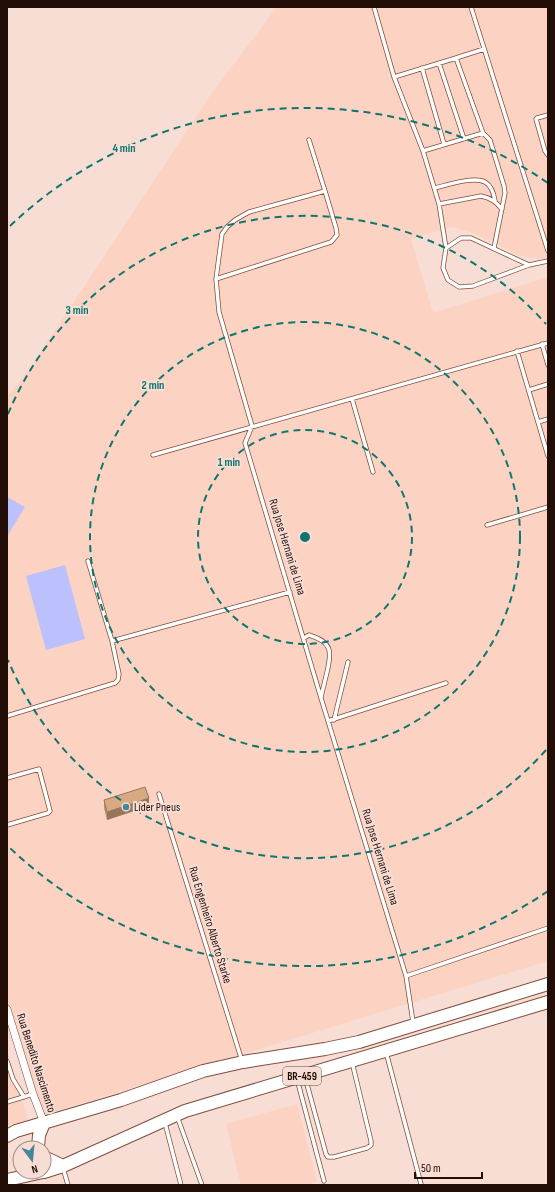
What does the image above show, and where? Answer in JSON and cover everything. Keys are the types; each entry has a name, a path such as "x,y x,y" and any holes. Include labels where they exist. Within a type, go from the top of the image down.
{"highway":[{"name":"BR-459","path":"7,1136 16,1131 121,1100 203,1071 243,1062 359,1042 548,984"},
{"name":"BR-459","path":"52,1169 63,1166 176,1115 548,1002"},
{"path":"39,1140 44,1123"},
{"path":"52,1161 63,1166"}],"street":[{"name":"Rua Benedito Nascimento","path":"7,1009 33,1094 44,1123"}],"lane":[{"path":"374,7 394,77 423,151 435,188 446,248 443,268 448,280 459,287 473,286 529,265 548,261"},
{"path":"471,7 548,251"},
{"path":"394,77 484,49"},
{"path":"456,58 483,133 490,140 504,186 505,193 494,248"},
{"path":"439,63 464,139"},
{"path":"422,68 444,144"},
{"path":"548,115 536,119 545,151 548,155"},
{"path":"423,151 483,133"},
{"path":"216,279 331,242 337,235 309,140"},
{"path":"435,188 476,180 485,182 490,187 495,201"},
{"path":"252,426 219,312 216,279 222,234 235,220 249,212 325,191"},
{"path":"439,204 481,196 488,197 495,201 502,209"},
{"path":"446,248 461,238 471,238 529,265"},
{"path":"153,455 548,343"},
{"path":"542,344 548,365"},
{"path":"517,351 548,456"},
{"path":"529,390 548,384"},
{"path":"352,399 373,472"},
{"path":"538,422 548,418"},
{"name":"Rua Jose Hernani de Lima","path":"252,426 245,443 406,976 413,1026"},
{"path":"487,526 548,507"},
{"path":"7,716 115,683 118,680 119,674 112,641 88,561"},
{"path":"112,641 290,592"},
{"path":"304,638 309,635 318,638 326,644 331,654 321,698"},
{"path":"334,720 348,662"},
{"path":"328,721 446,683"},
{"path":"7,778 39,769 50,807 48,814 7,825"},
{"name":"Rua Engenheiro Alberto Starke","path":"159,794 243,1062"},
{"path":"406,976 548,928"},
{"path":"385,1051 422,1184"},
{"path":"7,1061 13,1079 24,1097"},
{"path":"301,1076 328,1157 334,1157 367,1148 371,1145 371,1141 351,1061"},
{"path":"301,1076 324,1181"},
{"path":"7,1102 33,1094"},
{"path":"176,1115 202,1185"},
{"path":"164,1120 181,1185"},
{"path":"63,1166 68,1185"}],"shaded area":[{"path":"277,7 548,7 548,260 521,256 468,231 451,227 411,239 433,313 548,277 548,961 43,1115 7,997 7,397 31,367 211,94"},
{"path":"7,497 25,507 8,535 7,534"},
{"path":"65,565 85,639 46,650 26,576"},
{"path":"7,1051 28,1120 7,1126"},
{"path":"297,1104 317,1182 307,1185 241,1185 226,1124"}],"building":[{"path":"145,787 149,798 107,812 104,800"}],"place":[{"name":"Líder Pneus","path":"126,807"}]}
